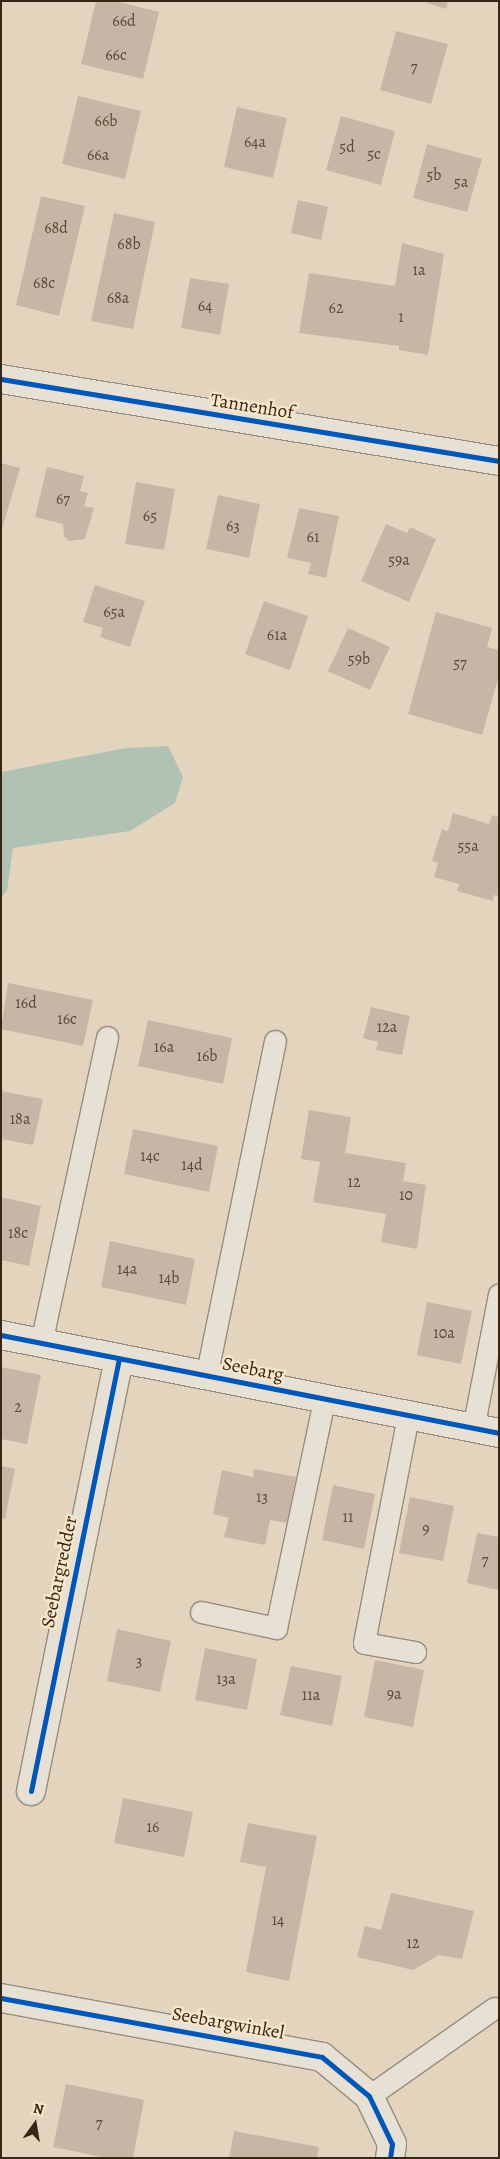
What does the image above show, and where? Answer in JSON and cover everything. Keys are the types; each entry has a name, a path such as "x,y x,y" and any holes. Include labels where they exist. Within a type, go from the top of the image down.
{"street":[{"name":"Tannenhof","path":"1,379 499,461"},
{"name":"Seebarg","path":"1,1335 119,1360 486,1431"},
{"name":"Seebargredder","path":"31,1791 119,1360"},
{"name":"Seebargwinkel","path":"1,1998 322,2057 369,2096 392,2144 390,2158"}],"lane":[{"path":"41,1343 107,1037"},
{"path":"206,1377 275,1041"},
{"path":"486,1431 499,1294"},
{"path":"201,1612 276,1628 324,1400"},
{"path":"408,1416 364,1643 415,1652"},
{"path":"369,2096 494,2008"}],"shaded area":[{"path":"168,746 183,777 175,803 130,831 13,848 7,891 1,897 1,772 126,748"}],"building":[{"path":"96,1 115,1 159,12 143,79 81,64"},
{"path":"421,1 448,1 446,9"},
{"path":"396,31 448,44 431,104 380,90"},
{"path":"78,96 141,111 125,179 62,164"},
{"path":"237,107 287,118 273,178 224,167"},
{"path":"341,116 395,131 381,185 326,170"},
{"path":"427,144 482,159 467,212 413,198"},
{"path":"41,196 85,206 59,316 16,305"},
{"path":"298,200 328,207 321,240 291,233"},
{"path":"114,213 155,222 133,329 91,321"},
{"path":"402,243 444,254 428,355 399,350 399,346 299,333 309,273 395,286"},
{"path":"190,278 229,284 220,335 181,328"},
{"path":"1,463 20,468 2,529 1,529"},
{"path":"47,467 84,476 80,491 88,493 84,506 94,508 85,539 69,541 64,536 63,524 35,517"},
{"path":"136,482 175,489 164,550 125,544"},
{"path":"218,495 260,504 249,558 206,549"},
{"path":"299,508 339,516 326,578 308,574 311,563 287,558"},
{"path":"386,524 407,533 410,527 436,539 409,602 361,581"},
{"path":"95,585 145,601 130,647 100,637 103,628 83,622"},
{"path":"264,601 308,616 290,670 245,654"},
{"path":"436,612 492,628 487,647 499,650 499,676 482,735 408,714"},
{"path":"348,628 390,647 370,690 328,671"},
{"path":"453,813 489,824 492,815 499,817 499,896 494,895 493,901 457,891 459,884 434,877 438,863 432,861 442,829 448,831"},
{"path":"8,983 93,1000 83,1046 1,1029"},
{"path":"371,1007 410,1016 402,1055 376,1050 378,1042 363,1038"},
{"path":"148,1020 232,1038 223,1084 138,1066"},
{"path":"1,1091 43,1099 33,1145 1,1139"},
{"path":"309,1110 351,1117 345,1153 406,1163 403,1181 426,1185 417,1249 381,1242 386,1214 313,1202 320,1162 301,1159"},
{"path":"133,1129 218,1146 209,1192 124,1174"},
{"path":"1,1197 41,1206 29,1266 1,1260"},
{"path":"110,1241 195,1259 186,1305 101,1287"},
{"path":"427,1302 472,1311 461,1364 417,1355"},
{"path":"1,1367 41,1375 27,1444 1,1439"},
{"path":"1,1466 15,1469 5,1519 1,1518"},
{"path":"254,1469 296,1477 287,1523 270,1520 265,1545 224,1537 229,1518 213,1514 222,1470 253,1477"},
{"path":"333,1485 375,1494 364,1549 322,1540"},
{"path":"410,1497 454,1506 443,1561 399,1553"},
{"path":"477,1533 499,1537 499,1590 467,1583"},
{"path":"117,1629 171,1641 160,1692 107,1681"},
{"path":"205,1648 257,1659 247,1710 195,1700"},
{"path":"375,1660 424,1670 413,1727 364,1717"},
{"path":"291,1666 342,1676 332,1726 280,1715"},
{"path":"123,1798 193,1812 184,1857 114,1843"},
{"path":"248,1823 317,1836 289,1981 246,1972 266,1867 240,1862"},
{"path":"391,1893 474,1911 462,1959 439,1955 413,1970 357,1957 365,1926 381,1930"},
{"path":"66,2084 144,2100 133,2158 107,2158 53,2147"},
{"path":"234,2131 319,2147 317,2158 229,2158"}],"cycle path":[{"path":"1,379 499,461"},
{"path":"1,1335 499,1433"},
{"path":"31,1791 119,1360"},
{"path":"1,1998 322,2057 369,2096 392,2144 390,2158"}]}
